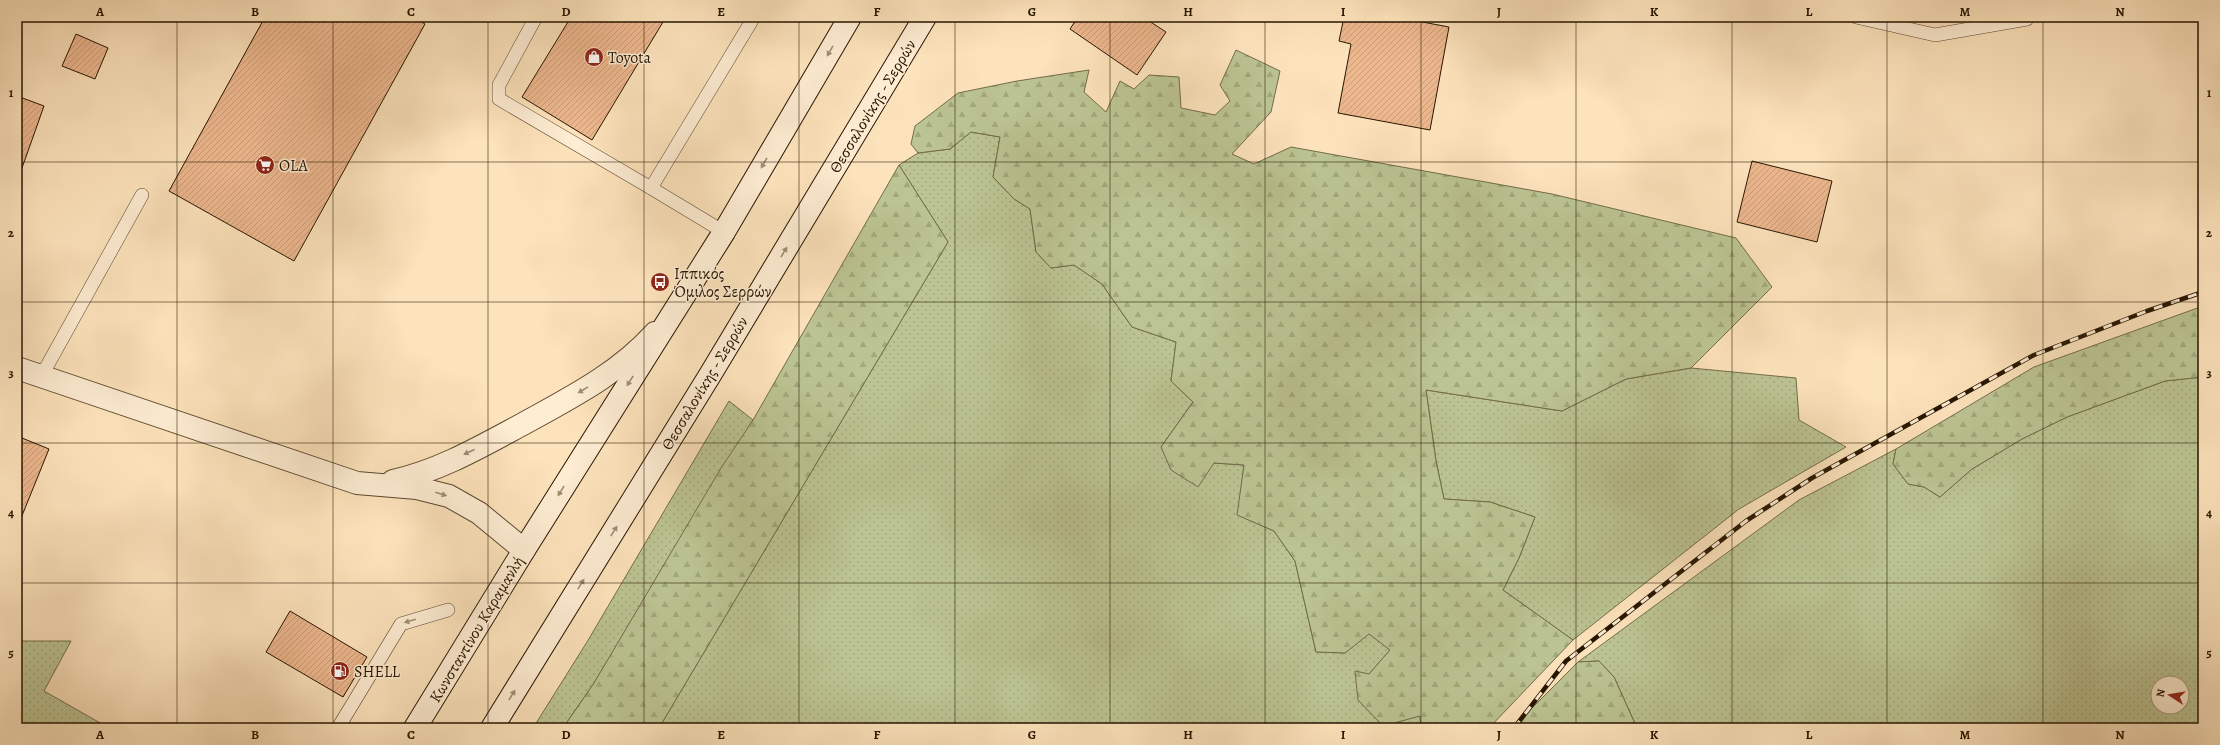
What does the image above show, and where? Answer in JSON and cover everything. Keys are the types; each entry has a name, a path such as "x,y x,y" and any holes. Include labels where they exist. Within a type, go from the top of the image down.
{"main road":[{"path":"17,368 42,375 357,483 374,486 417,488 453,498 479,513 524,550 724,232 850,17"},
{"name":"Θεσσαλονίκης - Σερρών","path":"492,728 925,17"},
{"path":"374,486 416,476 479,447 599,381 639,350 675,310"},
{"name":"Κωνσταντίνου Καραμανλή","path":"415,728 524,550"}],"lane":[{"path":"536,17 499,84 499,98 724,232"},
{"path":"651,188 754,17"},
{"path":"1856,17 1935,35 2027,19 2028,17"},
{"path":"42,375 142,195"},
{"path":"338,728 400,624 448,610"}],"green space":[{"path":"1236,50 1280,71 1271,112 1232,154 1254,164 1291,147 1552,194 1736,238 1772,287 1691,368 1626,379 1562,411 1426,390 1436,461 1444,499 1490,502 1535,517 1519,558 1503,590 1573,640 1489,728 1421,728 1420,716 1383,726 1358,700 1355,671 1369,674 1390,650 1369,634 1345,653 1316,652 1295,561 1274,531 1237,515 1244,465 1214,463 1198,487 1171,470 1161,447 1193,402 1171,381 1176,342 1132,327 1102,284 1074,265 1051,268 1036,252 1030,209 1014,199 993,177 1000,137 971,132 950,149 918,153 911,144 915,126 958,93 1017,81 1089,70 1084,92 1106,112 1120,81 1134,89 1149,75 1179,77 1181,108 1215,115 1230,101 1220,85"},
{"path":"971,132 1000,137 993,177 1014,199 1030,209 1036,252 1051,268 1074,265 1102,284 1132,327 1176,342 1171,381 1193,402 1161,447 1214,463 1244,465 1238,515 1274,531 1295,561 1316,652 1345,653 1369,633 1390,650 1369,674 1420,716 1421,728 659,728 948,242 899,165 918,153 950,149"},
{"path":"899,165 948,242 659,728 563,728 594,683 721,468 753,420"},
{"path":"2203,306 2203,377 2165,381 2067,417 2022,439 1972,469 1940,497 1924,487 1908,484 1893,464 1896,449 2034,367"},
{"path":"1691,368 1796,378 1799,420 1846,447 1739,509 1573,640 1503,590 1519,558 1535,517 1490,502 1444,499 1436,461 1426,390 1562,411 1626,379"},
{"path":"2203,377 2203,728 1637,728 1614,677 1599,661 1578,662 1799,500 1896,449 1893,464 1908,484 1924,487 1940,497 1972,469 2022,439 2067,417 2165,381"},
{"path":"729,401 753,420 594,683 563,728 533,728 587,642"},
{"path":"17,641 71,641 44,691 109,728 21,728 17,725"},
{"path":"1599,661 1614,677 1637,728 1512,728 1578,662"}],"building":[{"name":"OLA","path":"265,17 413,17 425,24 294,261 169,191"},
{"name":"Toyota","path":"571,17 666,17 592,140 522,97"},
{"path":"1078,17 1143,17 1166,32 1137,75 1070,29"},
{"path":"1344,17 1396,17 1449,27 1430,130 1338,113 1351,44 1339,41"},
{"path":"76,34 108,48 95,79 62,66"},
{"path":"17,96 44,106 17,182"},
{"path":"1752,161 1832,181 1817,242 1737,222"},
{"path":"17,436 49,449 17,528"},
{"path":"290,611 367,657 343,697 266,652"}],"railway":[{"path":"1514,728 1566,661 1746,521 1812,478 2034,355 2147,311 2203,292"}],"place":[{"name":"Toyota","path":"594,57"},
{"name":"OLA","path":"265,165"},
{"name":"Ιππικός Όμιλος Σερρών","path":"660,282"},
{"name":"SHELL","path":"340,671"}]}
